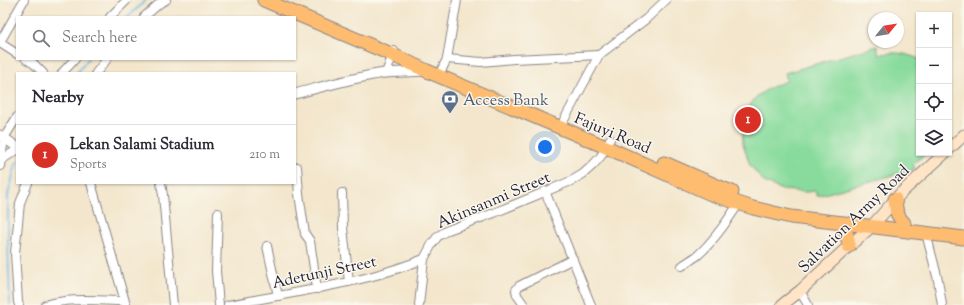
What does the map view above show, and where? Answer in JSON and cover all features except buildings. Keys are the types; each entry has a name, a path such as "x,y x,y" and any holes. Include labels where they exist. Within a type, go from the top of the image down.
{"highway":[{"name":"Fajuyi Road","path":"264,0 394,52 444,64 563,124"},
{"name":"Fajuyi Road","path":"281,0 394,52 427,71 717,186 776,207 926,233 964,238"},
{"name":"Fajuyi Road","path":"608,143 711,194 754,208 791,217 843,223 904,222 964,230"},
{"path":"895,199 896,211 904,222"},
{"path":"843,223 849,246"}],"main road":[{"path":"952,146 964,135"},
{"name":"Salvation Army Road","path":"782,305 800,291 875,223 895,199 942,156"}],"street":[{"path":"16,53 0,42 24,0"},
{"path":"111,16 127,0"},
{"path":"145,16 160,3 166,0"},
{"path":"456,0 444,64 599,55"},
{"path":"563,124 599,55 646,19 666,0"},
{"path":"386,73 394,52"},
{"path":"28,60 42,72"},
{"path":"63,72 74,60"},
{"path":"97,72 106,60"},
{"path":"296,94 344,81 386,73 427,71"},
{"path":"1,163 2,137 16,118"},
{"path":"2,137 16,147"},
{"name":"Akinsanmi Street","path":"419,305 424,259 438,236 448,230 571,181 583,174 593,165 601,156 608,143"},
{"path":"1,163 16,149"},
{"path":"297,167 305,234 310,241 317,288"},
{"path":"18,305 15,253 20,203 28,184"},
{"path":"45,305 59,301 82,299 125,303 92,184"},
{"path":"161,184 174,305"},
{"path":"545,191 591,305"},
{"path":"342,193 343,228 349,282"},
{"path":"682,266 704,249 739,203"},
{"path":"218,213 216,270 219,305"},
{"path":"926,233 938,280 942,305"},
{"path":"267,246 278,296"},
{"name":"Adetunji Street","path":"228,305 349,282 393,270 424,259"},
{"path":"524,305 517,295 516,290 519,286 573,259"},
{"path":"800,291 808,305"}],"green space":[{"path":"870,48 877,48 879,55 899,53 916,58 916,156 924,156 913,163 915,169 817,196 816,191 806,192 782,190 764,182 750,165 743,144 742,124 747,109 757,96 773,86 787,81 785,73"}],"waterway":[{"path":"129,16 146,0"},
{"path":"78,72 87,60"},
{"path":"10,305 8,195 16,164"}],"place":[{"name":"Access Bank","path":"450,114"},
{"name":"Lekan Salami Stadium","path":"748,120"}]}
